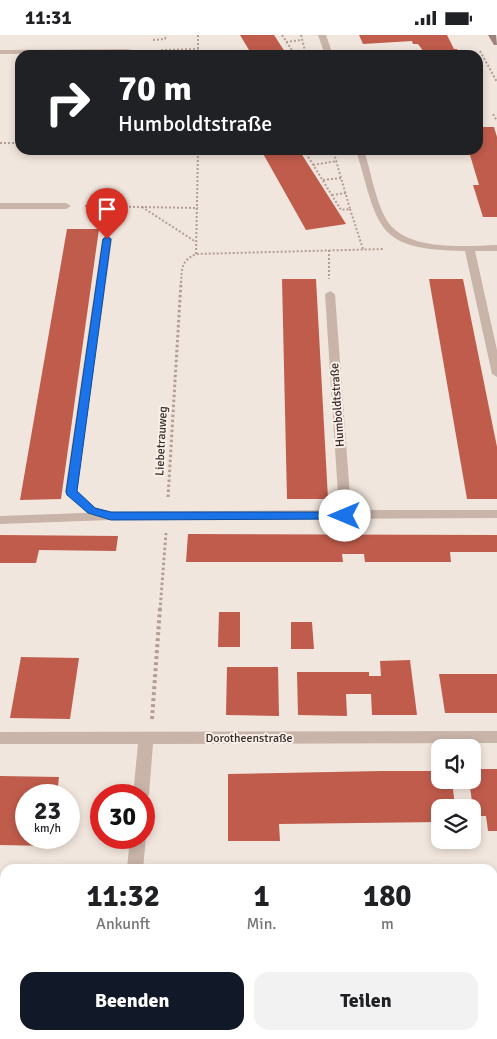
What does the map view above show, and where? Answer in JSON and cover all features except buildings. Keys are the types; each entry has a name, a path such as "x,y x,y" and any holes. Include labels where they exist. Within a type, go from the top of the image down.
{"main road":[{"path":"492,35 497,43"}],"street":[{"path":"322,35 327,50"},
{"path":"99,50 101,42"},
{"path":"0,51 15,51"},
{"path":"362,155 382,221 393,233 408,241 430,247 497,248"},
{"path":"0,206 66,206"},
{"path":"107,239 71,492 92,511 111,516"},
{"path":"469,248 497,374"},
{"name":"Humboldtstraße","path":"330,294 345,516"},
{"path":"0,520 111,516 497,515"},
{"name":"Dorotheenstraße","path":"0,738 497,737"},
{"path":"142,784 146,739"},
{"path":"135,864 137,849"}],"path":[{"path":"159,50 198,49 198,35"},
{"path":"282,35 291,50"},
{"path":"301,35 305,50"},
{"path":"286,42 302,40"},
{"path":"483,56 497,82"},
{"path":"493,114 497,121"},
{"path":"0,143 15,143"},
{"path":"198,155 196,254 392,248"},
{"path":"308,155 341,210 350,209"},
{"path":"335,155 363,249"},
{"path":"314,165 337,161"},
{"path":"323,181 341,178"},
{"path":"332,195 346,193"},
{"path":"66,206 198,207"},
{"path":"142,207 196,242"},
{"path":"328,250 330,294"},
{"name":"Liebetrauweg","path":"146,739 154,712 182,264 187,258 196,254"}],"route":[{"path":"107,239 71,492 92,511 111,516 345,516"}]}
